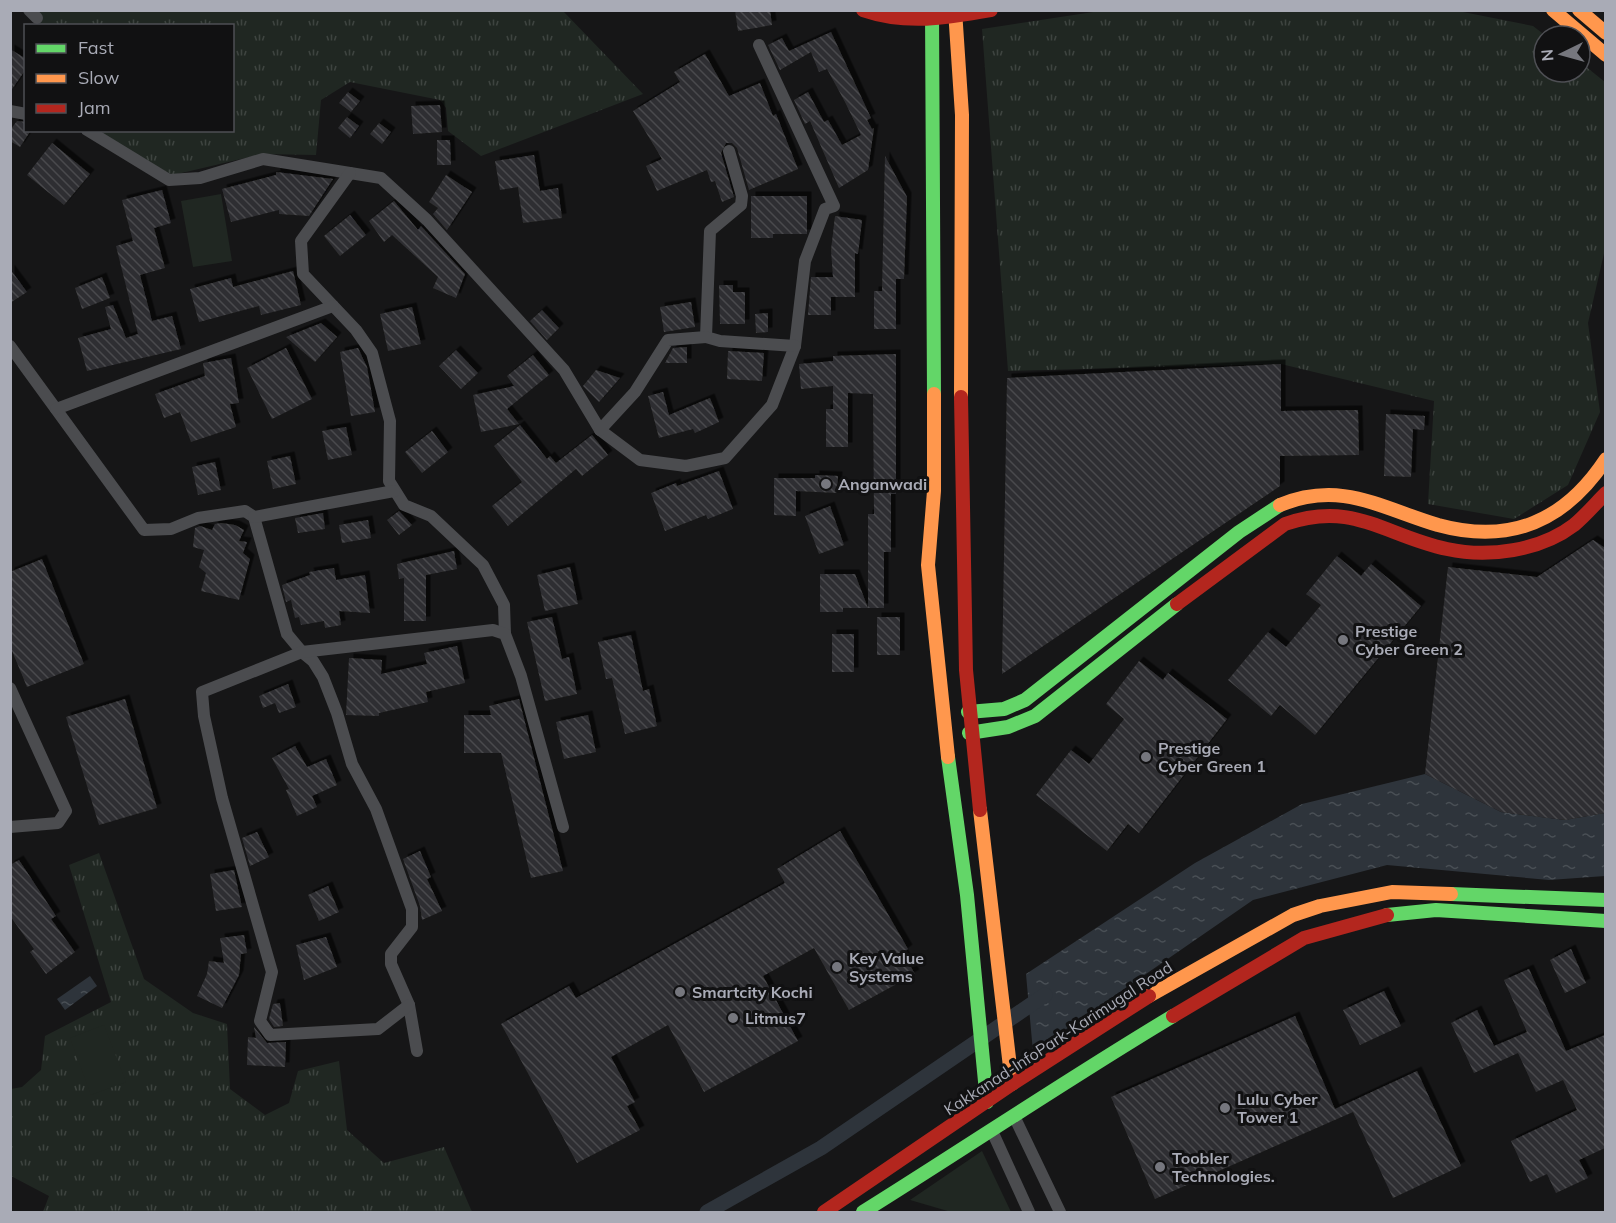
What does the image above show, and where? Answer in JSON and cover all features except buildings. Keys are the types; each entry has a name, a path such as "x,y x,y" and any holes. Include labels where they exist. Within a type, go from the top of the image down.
{"street":[{"path":"863,10 898,22 932,15 991,10"},
{"path":"1579,10 1605,33"},
{"path":"1553,11 1605,55"},
{"path":"956,13 964,111 963,599 969,733 992,893 1012,1084"},
{"path":"932,15 934,491 928,565 942,714 967,895 987,1102"},
{"path":"90,132 170,180 200,178 263,159 381,178 427,220 564,370 600,430 640,460 686,466 725,458 772,405 795,346 805,261 825,209 834,206 759,45"},
{"path":"706,337 710,231 741,205 742,195 729,150"},
{"path":"350,173 301,241 303,274 356,330 372,354 390,422 388,481 394,491 404,506 431,516 483,565 504,605 505,633 521,676 562,827"},
{"path":"56,409 333,306"},
{"path":"600,430 635,392 669,340 706,337 720,341 795,346"},
{"path":"10,346 144,530 171,529 198,518 235,512 245,511 254,517 287,634 302,652 314,661 323,677 337,713 352,764 376,809 412,909 412,927 391,954 391,964 409,1005 417,1051"},
{"path":"968,712 1004,709 1025,700 1276,507 1299,499 1345,495 1373,500 1422,519 1475,533 1493,534 1530,526 1562,510 1579,496 1605,459"},
{"path":"254,517 394,491"},
{"path":"969,733 1008,727 1035,716 1193,592 1285,524 1302,518 1340,514 1363,519 1415,538 1469,552 1491,553 1527,547 1556,536 1574,525 1605,493"},
{"path":"1415,538 1422,519"},
{"path":"1181,578 1193,592"},
{"path":"409,1005 378,1029 270,1035 260,1021 272,972 222,798 204,716 202,692 302,652 493,630 505,633"},
{"path":"10,688 66,811 58,823 10,827"},
{"name":"Kakkanad-InfoPark-Karimugal Road","path":"824,1212 1012,1084 1137,1003 1293,915 1320,906 1392,891 1605,900"},
{"path":"863,1212 992,1131 1062,1083 1291,945 1333,928 1388,914 1436,910 1605,921"},
{"path":"1014,1116 1059,1212"},
{"path":"992,1131 1029,1212"}],"green space":[{"path":"37,11 563,11 643,94 481,156 448,131 446,108 440,100 350,82 321,100 316,155 262,154 173,175 87,132 234,132 234,24 40,24"},
{"path":"1100,11 1458,11 1532,26 1532,84 1592,84 1592,72 1605,82 1605,249 1588,323 1600,412 1568,485 1514,519 1428,504 1434,401 1281,364 1008,371 982,29"},
{"path":"221,194 232,261 193,267 181,201"},
{"path":"99,853 144,979 193,1013 227,1024 230,1089 265,1115 289,1103 298,1071 339,1061 347,1130 384,1163 444,1147 472,1212 43,1212 49,1196 11,1176 11,1089 22,1087 41,1070 45,1036 111,1002 69,865"},
{"path":"104,1025 126,1082 91,1095 70,1038"},
{"path":"982,1151 1011,1212 951,1212 910,1200"}],"water":[{"path":"1425,774 1501,812 1565,820 1605,813 1605,876 1549,880 1387,865 1253,900 1033,1052 1026,974 1195,863 1302,804"},
{"path":"90,976 97,986 65,1010 57,999"}],"waterway":[{"path":"707,1212 821,1148 1045,995"}],"traffic: fast":[{"path":"932,10 934,394"},
{"path":"968,712 1004,709 1025,700 1239,532 1280,505"},
{"path":"969,733 1008,727 1035,716 1177,604"},
{"path":"948,757 967,895 987,1102"},
{"path":"1451,894 1606,900"},
{"path":"1387,915 1436,910 1606,921"},
{"path":"863,1212 1173,1016"}],"traffic: slow":[{"path":"955,10 962,115 961,397"},
{"path":"1553,10 1606,55"},
{"path":"1579,10 1606,33"},
{"path":"934,394 934,491 928,565 948,757"},
{"path":"1280,505 1322,495 1342,496 1361,499 1438,525 1489,532 1512,529 1534,523 1573,498 1606,459"},
{"path":"980,810 1012,1084"},
{"path":"1149,996 1293,915 1320,906 1392,892 1451,894"}],"traffic: jam":[{"path":"863,10 879,15 911,19 991,10"},
{"path":"961,397 966,670 980,810"},
{"path":"1177,604 1285,524 1309,518 1331,516 1350,518 1447,549 1479,553 1496,552 1530,546 1560,534 1574,525 1606,493"},
{"path":"1173,1016 1304,938 1387,915"},
{"path":"824,1212 1012,1084 1149,996"}],"place":[{"name":"Anganwadi","path":"826,484"},
{"name":"Prestige Cyber Green 2","path":"1343,640"},
{"name":"Prestige Cyber Green 1","path":"1146,757"},
{"name":"Key Value Systems","path":"837,967"},
{"name":"Smartcity Kochi","path":"680,992"},
{"name":"Litmus7","path":"733,1018"},
{"name":"Lulu Cyber Tower 1","path":"1225,1108"},
{"name":"Toobler Technologies.","path":"1160,1167"}]}
